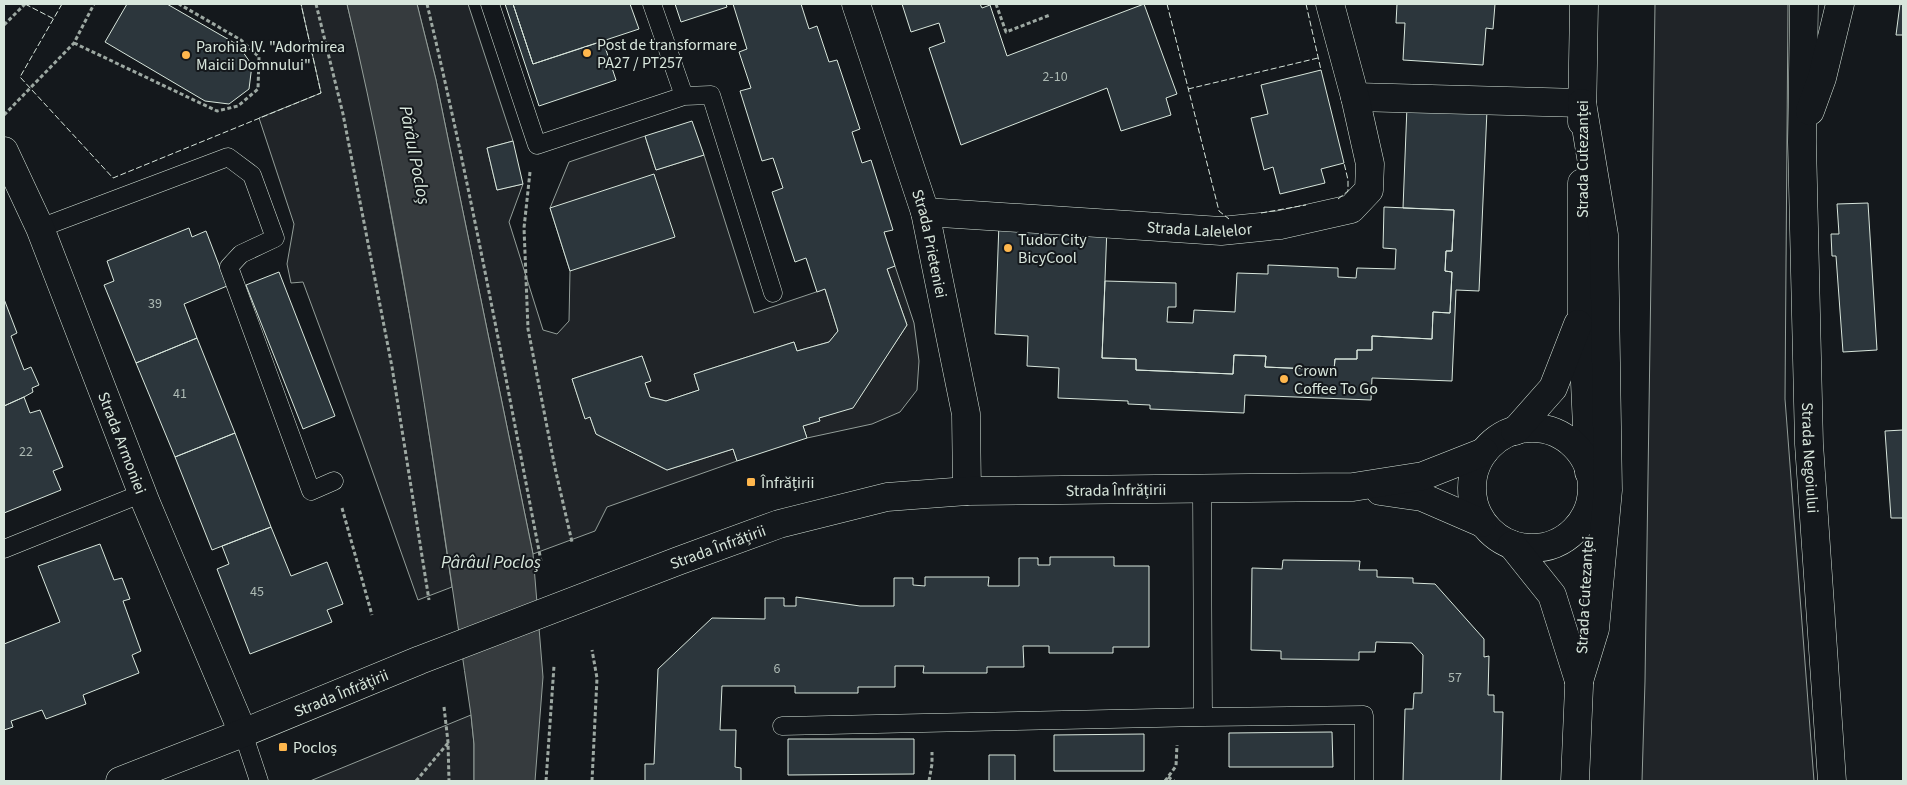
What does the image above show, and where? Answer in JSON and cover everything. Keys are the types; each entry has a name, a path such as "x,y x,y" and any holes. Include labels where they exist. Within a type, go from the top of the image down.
{"street":[{"name":"Strada Prieteniei","path":"856,4 925,212 966,414 967,491"},
{"name":"Strada Lalelelor","path":"925,212 1221,231 1280,225 1351,209 1369,190 1370,164 1355,97 1330,4"},
{"name":"Strada Cutezanței","path":"1584,4 1582,315 1589,472"},
{"name":"Strada Negoiului","path":"1804,4 1802,134 1809,444 1832,781"},
{"name":"Strada Negoiului","path":"1802,134 1822,78 1840,4"},
{"path":"1355,97 1582,103 1604,235 1608,490 1595,628 1579,681"},
{"name":"Strada Armoniei","path":"4,151 40,228 142,494 243,733"},
{"name":"Strada Cutezanței","path":"1515,431 1553,388 1582,315"},
{"path":"1533,428 1552,432 1569,441 1581,454 1589,472 1592,490 1589,508 1579,526 1566,538 1549,546 1530,549 1512,545 1495,536 1482,523 1474,505 1472,487 1475,468 1484,452 1497,439 1515,431 1533,428"},
{"name":"Strada Înfrățirii","path":"120,781 439,653 778,524 887,497 967,491 1353,487 1423,476 1484,452"},
{"name":"Strada Înfrățirii","path":"1353,487 1422,497 1482,523"},
{"name":"Strada Cutezanței","path":"1575,781 1589,508"},
{"name":"Strada Cutezanței","path":"1512,545 1552,595 1579,681"}],"lane":[{"path":"490,4 537,144 684,96 711,95 774,293"},
{"path":"652,4 684,96"},
{"path":"40,228 228,157 252,175 275,238 241,254 229,267 311,491 334,481"},
{"path":"1202,489 1202,717"},
{"path":"4,548 142,494"},
{"path":"782,726 1364,715 1364,781"},
{"path":"243,733 259,781"}],"path":[{"path":"4,25 26,4"},
{"path":"4,115 74,43 94,4"},
{"path":"74,43 217,111 238,106 258,89 259,57 242,40 179,4"},
{"path":"316,4 343,114 392,368 429,600"},
{"path":"427,4 447,86 474,214 541,561"},
{"path":"996,4 1006,32 1050,15"},
{"path":"537,144 531,166 524,228 528,329 555,468 572,542"},
{"path":"334,481 372,615"},
{"path":"592,650 597,678 592,781"},
{"path":"546,781 554,666"},
{"path":"444,707 448,742 449,781"},
{"path":"1165,781 1176,766 1179,718"},
{"path":"416,781 448,742"},
{"path":"1168,777 1174,781"}],"shaded area":[{"path":"301,4 347,4 371,104 419,366 452,587 418,600 303,282 291,283 287,264 294,224 259,118 321,93"},
{"path":"417,4 468,4 513,141 487,148 497,190 523,184 509,222 543,330 557,334 569,321 570,271 550,208 569,162 645,136 656,170 704,155 754,313 825,289 838,331 829,342 797,351 794,342 694,374 699,390 666,401 650,397 645,383 650,381 642,356 572,379 585,418 590,417 596,434 667,470 733,449 737,461 607,507 595,531 533,554 436,80"},
{"path":"1655,4 1788,4 1785,399 1814,781 1642,781"},
{"path":"895,266 914,323 919,361 917,390 900,412 872,424 807,438 803,426 819,421 819,418 853,407 907,325 887,269"},
{"path":"471,715 474,744 474,781 310,781"}],"water":[{"name":"Pârâul Pocloș","path":"347,4 417,4 436,80 533,554 543,677 535,781 474,781 474,744 471,715 417,358 385,180"}],"building":[{"name":"Parohia IV. \"Adormirea Maicii Domnului\"","path":"127,4 167,4 238,45 252,65 249,89 229,104 205,101 105,42"},
{"name":"Post de transformare PA27 / PT257","path":"505,4 513,4 533,64 603,41 616,80 539,106"},
{"path":"513,4 630,4 639,29 533,64"},
{"path":"675,4 726,4 727,7 681,22"},
{"path":"733,4 801,4 809,29 817,26 829,62 837,60 860,129 852,132 862,163 871,160 893,230 884,232 895,266 887,269 907,325 853,408 819,418 820,421 803,426 807,438 737,461 733,449 667,470 596,434 590,417 585,419 572,379 642,356 651,381 645,383 650,397 666,401 699,390 694,374 794,342 797,351 829,342 838,331 825,289 817,292 806,258 795,262 772,192 783,188 773,158 762,161 740,91 751,88 739,52 747,49"},
{"path":"902,4 980,4 982,8 990,5 1007,56 1144,4 1177,94 1166,98 1171,115 1121,131 1107,88 961,145 929,48 945,42 939,23 911,32"},
{"path":"1397,4 1495,4 1493,29 1486,28 1483,65 1403,60 1405,23 1396,23"},
{"path":"1900,4 1903,4 1903,35 1896,35"},
{"path":"1321,70 1344,163 1321,169 1325,183 1280,194 1273,167 1264,170 1251,118 1268,114 1261,85"},
{"path":"1407,106 1487,110 1479,291 1456,290 1452,381 1372,378 1371,400 1245,395 1244,413 1150,409 1150,405 1128,404 1128,401 1058,398 1059,368 1027,366 1028,336 995,334 999,223 1107,227 1102,358 1136,359 1136,370 1233,374 1234,355 1266,356 1265,367 1334,370 1335,359 1357,359 1357,350 1372,350 1372,336 1432,339 1433,312 1450,313 1452,272 1445,271 1446,251 1452,251 1454,210 1403,208"},
{"path":"692,121 704,155 656,170 645,136"},
{"path":"513,141 523,184 497,190 487,148"},
{"path":"654,174 675,237 570,271 550,208"},
{"path":"1868,203 1877,350 1843,352 1836,256 1832,256 1831,234 1839,234 1837,204"},
{"path":"1384,207 1454,210 1452,251 1446,251 1445,271 1452,272 1450,313 1433,312 1432,339 1372,336 1372,350 1357,350 1357,359 1335,359 1334,370 1265,367 1266,356 1234,355 1233,374 1136,370 1136,359 1102,358 1105,281 1176,283 1176,307 1168,307 1167,322 1193,323 1194,310 1235,312 1237,273 1268,274 1268,265 1338,268 1338,277 1356,278 1357,268 1395,269 1396,249 1383,248"},
{"path":"189,228 192,237 206,231 227,286 184,304 197,338 136,363 104,285 114,281 107,261"},
{"path":"279,272 335,416 303,429 246,285"},
{"path":"4,299 17,333 11,336 24,370 31,367 39,385 32,388 33,392 4,406"},
{"path":"197,338 235,433 175,457 136,363"},
{"path":"24,397 30,413 40,410 63,467 53,471 61,490 4,513 4,406"},
{"path":"1903,430 1903,518 1891,518 1885,431"},
{"path":"235,433 271,527 212,550 175,457"},
{"path":"271,527 291,576 327,562 343,604 327,610 332,622 250,654 217,569 229,564 222,546"},
{"path":"100,544 114,580 122,578 130,599 123,601 141,651 132,655 139,673 83,695 86,704 46,719 42,710 11,721 13,727 4,730 4,644 60,622 38,566"},
{"path":"1050,557 1114,557 1114,566 1149,566 1149,647 1113,647 1113,653 1049,653 1049,646 1023,646 1024,667 987,667 987,673 923,673 924,666 895,666 895,687 858,687 858,693 795,693 795,686 722,686 720,730 736,730 735,767 741,768 741,781 645,781 645,764 654,764 658,669 712,618 765,619 765,598 784,598 784,606 796,606 796,597 860,606 894,606 894,578 913,578 913,585 925,586 925,577 989,577 988,586 1019,586 1019,558 1038,558 1038,565 1050,565"},
{"path":"1283,560 1360,561 1359,570 1377,570 1377,577 1413,578 1413,583 1435,584 1484,639 1484,657 1489,656 1488,695 1494,695 1494,712 1503,712 1501,781 1403,781 1405,709 1413,709 1414,693 1422,693 1423,655 1412,643 1376,642 1375,652 1359,652 1359,660 1281,659 1281,651 1251,650 1252,568 1282,569"},
{"path":"1332,732 1333,767 1229,767 1229,733"},
{"path":"1144,734 1144,771 1054,771 1054,735"},
{"path":"788,739 914,739 914,774 788,775"},
{"path":"989,755 1015,755 1015,781 989,781"}],"fence":[{"path":"25,4 54,19"},
{"path":"62,4 20,77 113,178 321,93 301,4"},
{"path":"1167,4 1219,211 1229,219"},
{"path":"1306,4 1321,70"},
{"path":"1188,89 1318,58"},
{"path":"1338,199 1348,191 1348,180 1344,163"},
{"path":"1261,213 1306,205"}],"place":[{"name":"Post de transformare PA27 / PT257","path":"587,53"},
{"name":"Parohia IV. \"Adormirea Maicii Domnului\"","path":"186,55"},
{"name":"Tudor City BicyCool","path":"1008,248"},
{"name":"Crown Coffee To Go","path":"1284,379"},
{"name":"Înfrățirii","path":"751,482"},
{"name":"Pocloș","path":"283,747"}]}
